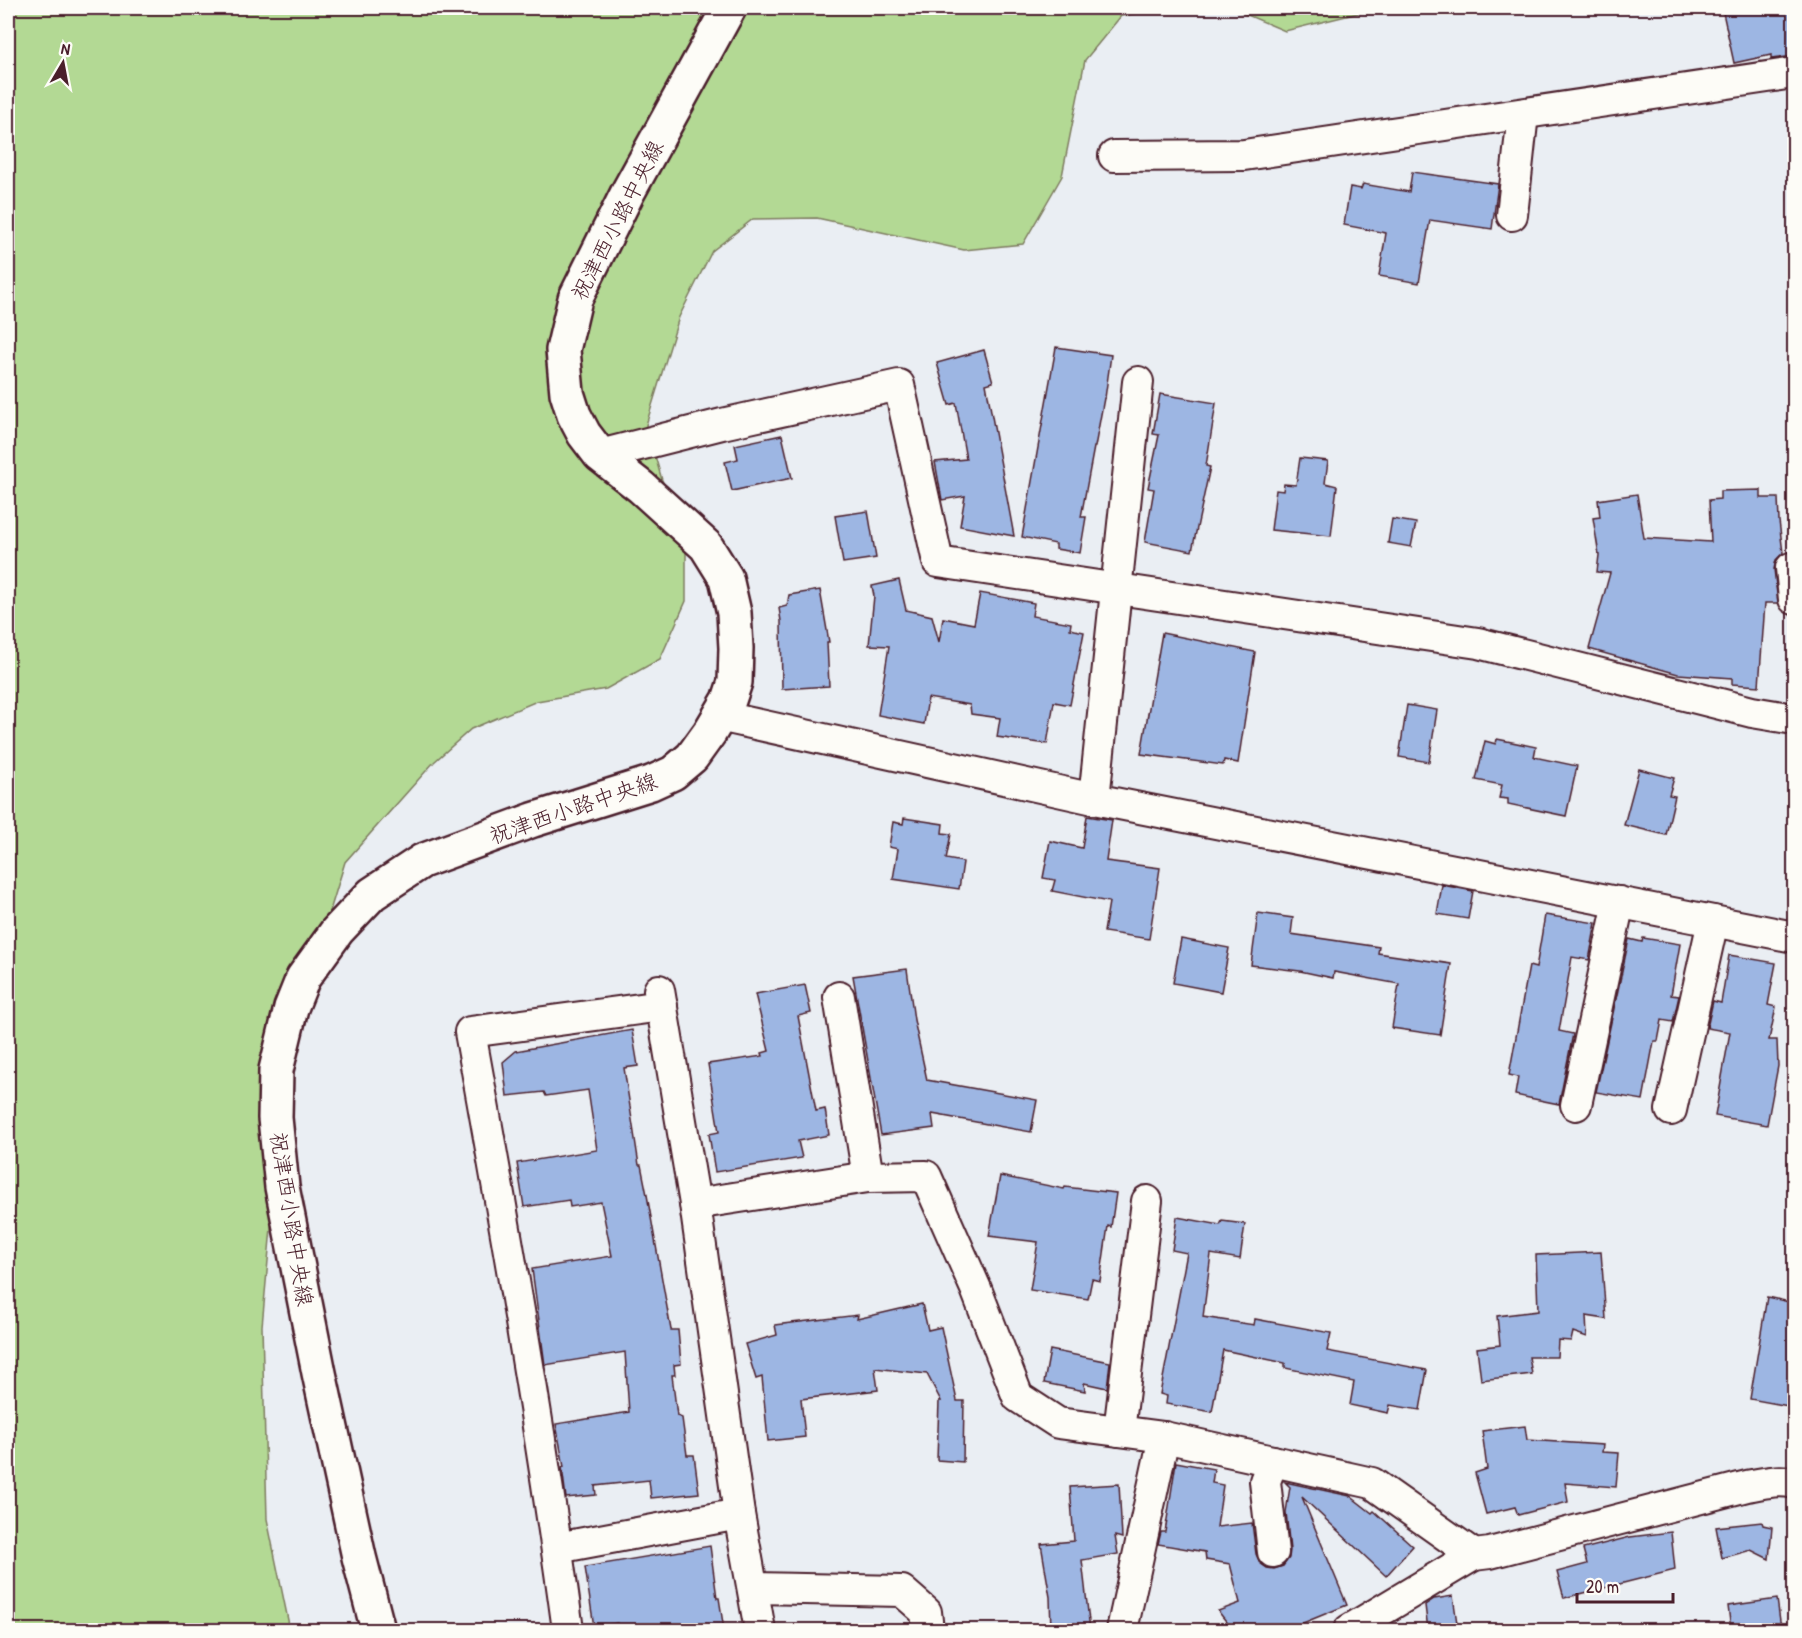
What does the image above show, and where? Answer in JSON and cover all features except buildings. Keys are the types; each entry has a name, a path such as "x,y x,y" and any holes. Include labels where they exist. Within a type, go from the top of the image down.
{"main road":[{"name":"祝津西小路中央線","path":"378,1630 322,1384 282,1187 275,1118 276,1070 291,1008 303,978 337,931 372,894 422,861 532,820 651,783 673,773 692,757 729,700 735,682 736,648 734,613 726,578 706,546 600,455 584,434 574,415 567,393 563,350 575,299 628,192 729,8"}],"street":[{"path":"1114,156 1244,155 1794,73"},
{"path":"1512,215 1523,114"},
{"path":"1094,799 1138,382"},
{"path":"600,455 722,424 899,385 938,562 1478,643 1752,712 1794,719"},
{"path":"1791,568 1794,599"},
{"path":"719,716 1094,799 1794,937"},
{"path":"1576,1105 1619,902"},
{"path":"1671,1110 1713,921"},
{"path":"838,997 868,1178"},
{"path":"568,1630 557,1548 470,1032 661,998 695,1204 740,1514 760,1630"},
{"path":"695,1204 868,1178 926,1176 976,1289 1018,1397 1058,1423 1164,1437 1372,1483 1474,1556"},
{"path":"1119,1431 1147,1201"},
{"path":"1122,1630 1164,1437"},
{"path":"1273,1461 1265,1481 1274,1552"},
{"path":"1349,1630 1474,1556 1747,1486 1788,1481 1794,1484"},
{"path":"557,1548 740,1514"},
{"path":"754,1588 902,1591 926,1612 928,1630"}],"green space":[{"path":"8,8 1167,8 1121,16 1085,60 1062,176 1023,244 964,250 817,218 753,219 712,251 679,317 646,425 662,480 686,537 686,601 660,659 606,689 537,701 471,729 434,762 345,862 307,986 281,1119 262,1326 267,1519 289,1625 292,1630 8,1630"},
{"path":"1231,8 1379,8 1285,31"}]}
